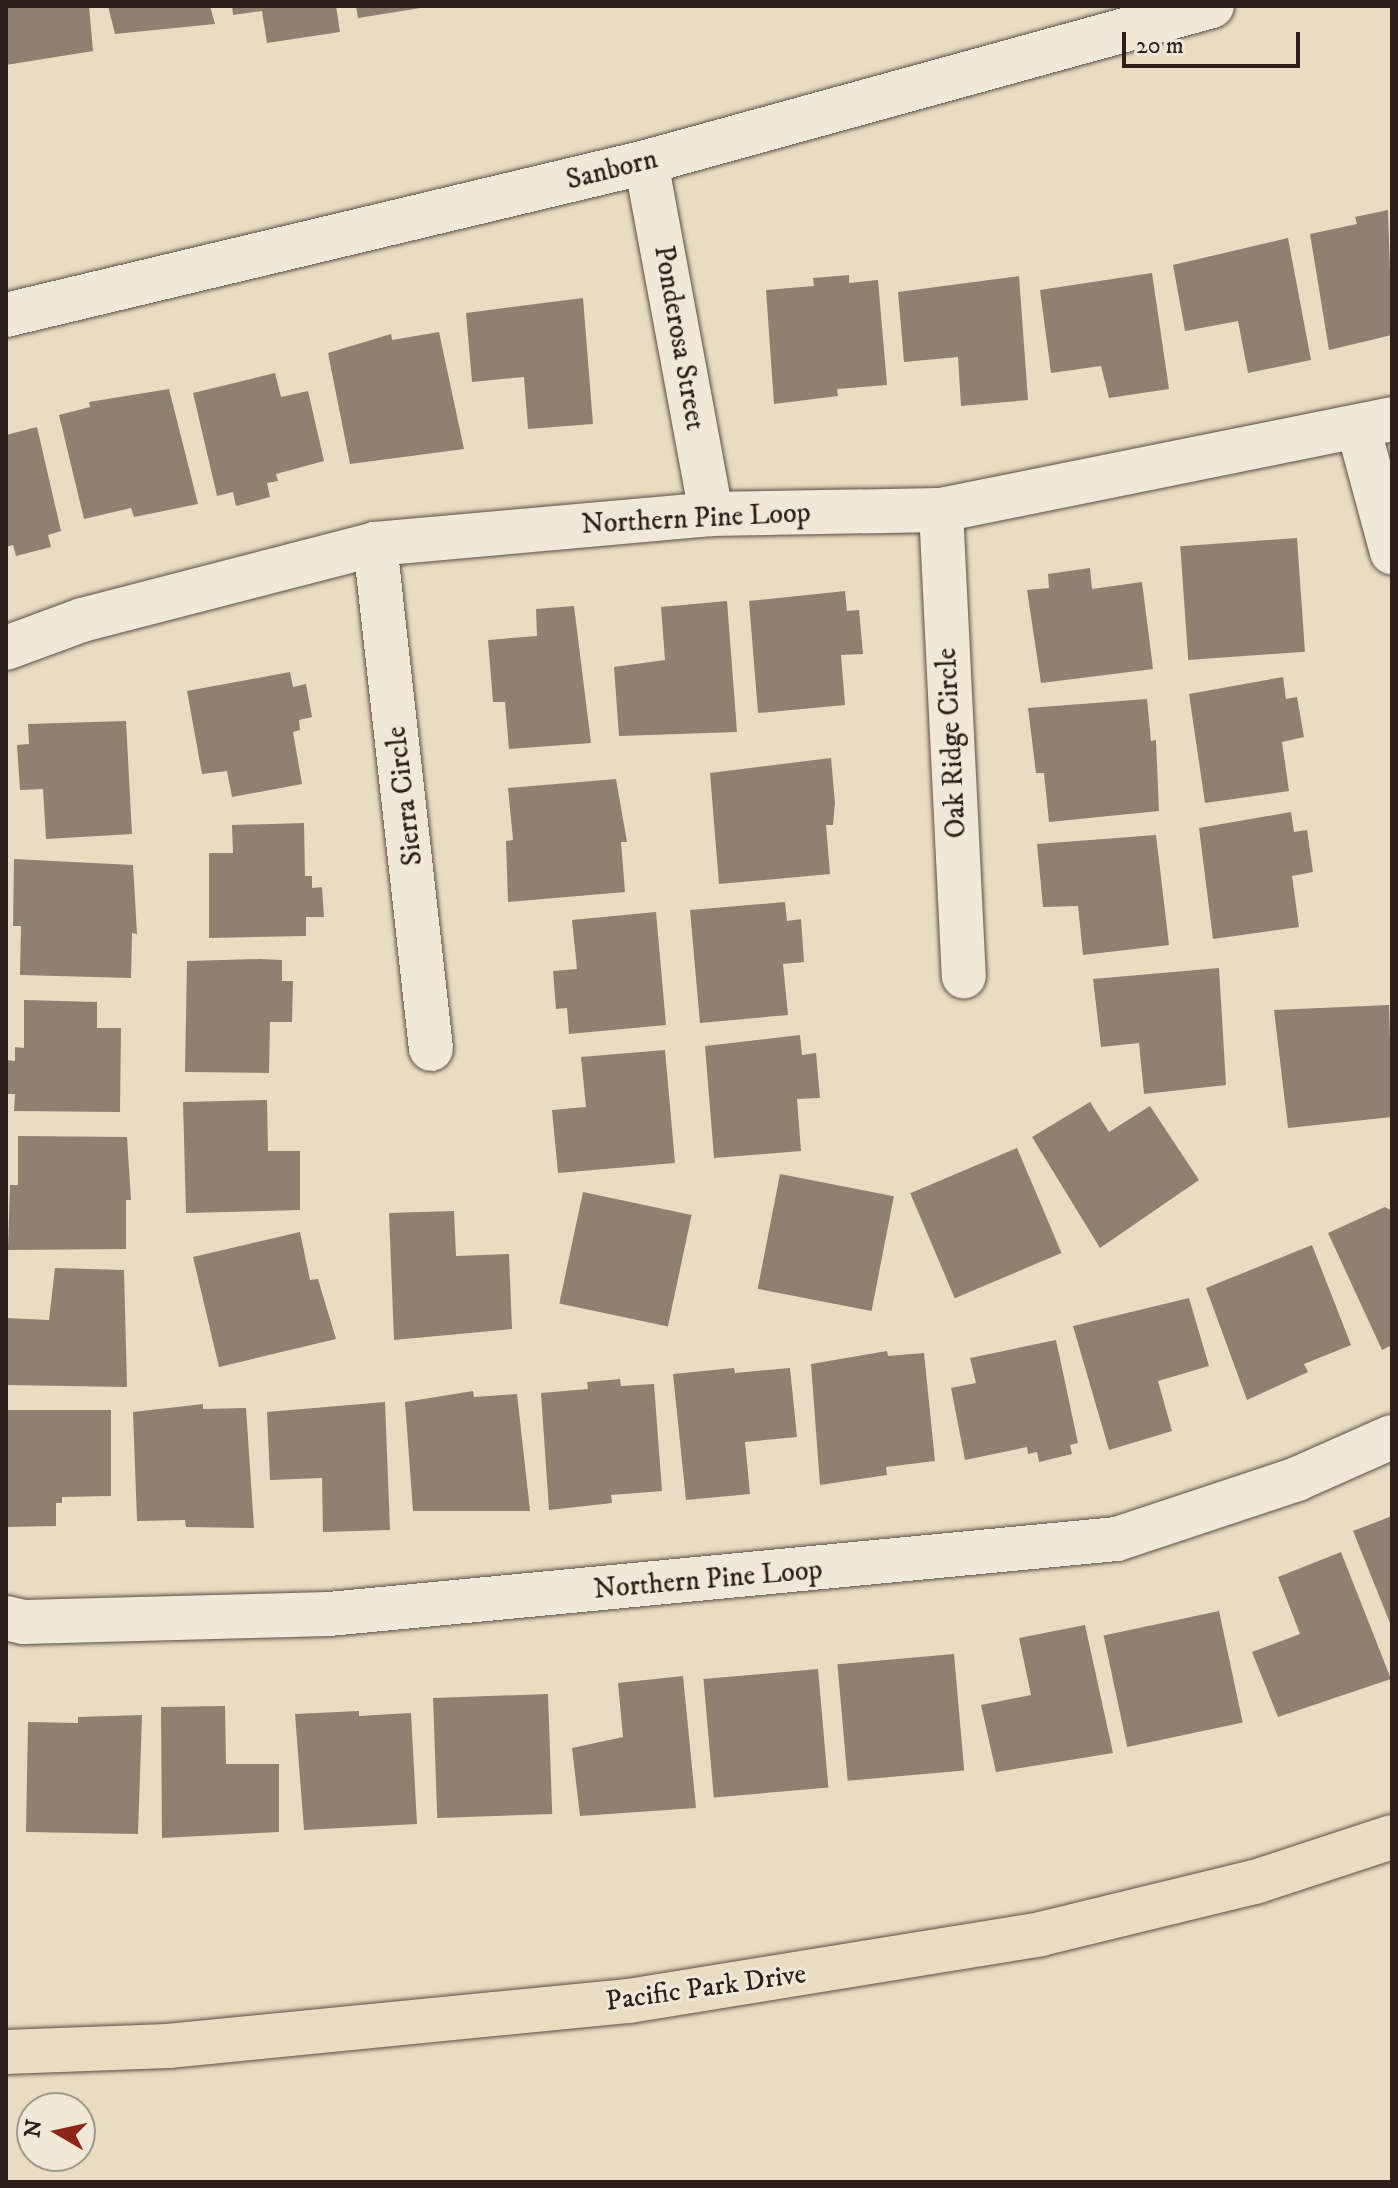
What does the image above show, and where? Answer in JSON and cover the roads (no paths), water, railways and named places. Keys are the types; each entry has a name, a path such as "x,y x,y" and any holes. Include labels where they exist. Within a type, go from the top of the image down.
{"main road":[{"name":"Pacific Park Drive","path":"6,2052 168,2046 629,2001 1041,1934 1255,1882 1392,1837"}],"street":[{"name":"Sanborn","path":"6,315 646,162 1212,6"},
{"name":"Ponderosa Street","path":"646,162 711,514"},
{"name":"Northern Pine Loop","path":"6,648 82,620 375,544 711,514 941,510 1375,423"},
{"path":"1375,423 1392,552"},
{"name":"Oak Ridge Circle","path":"941,510 964,976"},
{"name":"Sierra Circle","path":"375,544 431,1049"},
{"name":"Northern Pine Loop","path":"6,1618 24,1622 329,1614 1117,1539 1297,1479 1392,1437"}]}
